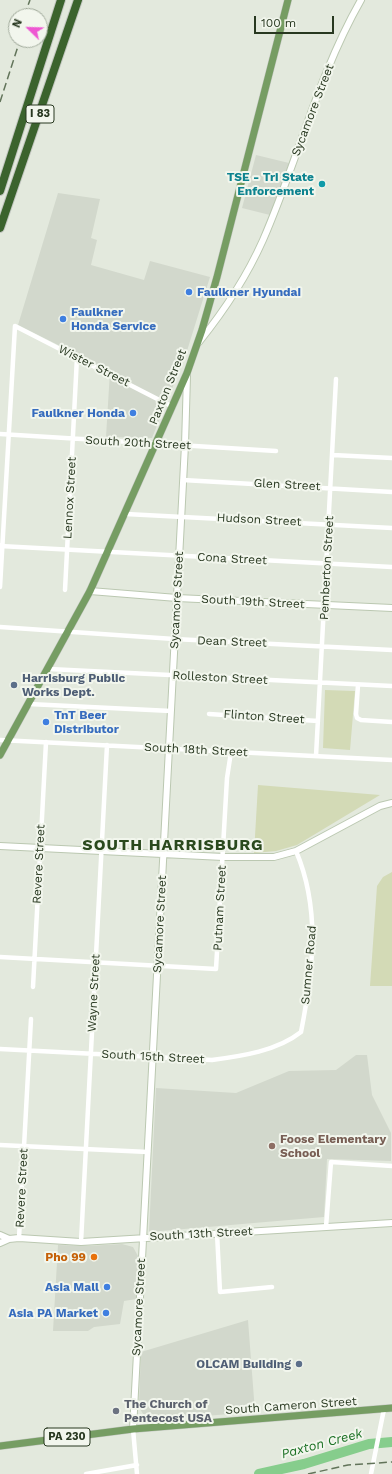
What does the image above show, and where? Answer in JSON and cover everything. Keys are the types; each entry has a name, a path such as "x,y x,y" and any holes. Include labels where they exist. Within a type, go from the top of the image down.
{"highway":[{"name":"I 83","path":"0,191 61,0"},
{"name":"I 83","path":"0,228 78,0"}],"main road":[{"name":"Paxton Street","path":"0,755 69,633 90,591 126,514 187,373 219,272 288,0"},
{"name":"Sycamore Street","path":"197,345 226,306 263,240 330,64 361,0"},
{"name":"Sycamore Street","path":"133,1429 185,445 187,373"},
{"name":"South 19th Street","path":"90,591 177,598 392,608"},
{"path":"0,846 222,857 274,857 296,851 380,806 392,803"},
{"name":"South 13th Street","path":"0,1243 9,1239 19,1238 81,1242 143,1237 392,1223"},
{"name":"South 13th Street","path":"0,1235 9,1239"},
{"name":"South Cameron Street","path":"0,1446 133,1429 392,1408"}],"street":[{"name":"Wister Street","path":"10,435 15,326 173,407"},
{"name":"Lennox Street","path":"65,590 77,357"},
{"name":"Pemberton Street","path":"316,756 336,379"},
{"name":"South 20th Street","path":"0,434 73,440 276,451"},
{"path":"0,588 2,514 10,435"},
{"path":"333,455 392,458"},
{"name":"Glen Street","path":"183,480 392,492"},
{"name":"Hudson Street","path":"126,514 392,528"},
{"name":"Cona Street","path":"1,546 392,567"},
{"name":"Dean Street","path":"0,627 36,628 69,633 392,650"},
{"name":"Rolleston Street","path":"49,669 392,686"},
{"path":"358,685 357,718 361,720 392,722"},
{"path":"29,704 171,711"},
{"name":"Flinton Street","path":"209,714 318,721"},
{"name":"South 18th Street","path":"0,740 392,760"},
{"name":"Revere Street","path":"33,987 46,742"},
{"name":"Wayne Street","path":"81,1242 107,745"},
{"name":"Putnam Street","path":"157,966 216,969 227,778 231,752"},
{"name":"Sumner Road","path":"296,851 305,871 313,916 311,958 301,1032"},
{"path":"0,957 157,966"},
{"name":"Revere Street","path":"19,1238 31,1019"},
{"name":"South 15th Street","path":"0,1049 212,1060 240,1056 279,1044 291,1040 301,1032"},
{"path":"0,1145 148,1152"},
{"path":"326,1227 331,1162 392,1166"},
{"path":"217,1233 220,1292 272,1287"},
{"path":"371,1474 384,1409"},
{"name":"Sycamore Street","path":"133,1429 137,1474"},
{"path":"86,1474 136,1465"}],"shaded area":[{"path":"256,155 289,163 270,215 242,208"},
{"path":"58,193 100,199 91,238 97,240 91,265 144,280 150,261 210,277 186,354 152,438 106,437 110,371 18,325"},
{"name":"Foose Elementary School","path":"356,1055 367,1055 372,1095 391,1133 391,1161 327,1159 324,1217 149,1232 156,1088 236,1093 289,1071 336,1070"},
{"path":"122,1244 133,1247 138,1256 136,1299 124,1301 120,1324 94,1327 88,1331 53,1331 58,1245 87,1246"},
{"path":"248,1320 255,1412 154,1420 145,1417 139,1404 141,1352"}],"green space":[{"path":"325,690 355,691 350,750 323,748"},
{"path":"258,785 380,795 297,845 276,851 254,853"},
{"path":"392,872 392,986 370,986 377,886 383,877"}],"waterway":[{"name":"Paxton Creek","path":"259,1474 304,1464 369,1444 392,1442"}],"railway":[{"path":"27,8 30,0"},
{"path":"0,102 17,48"},
{"path":"308,1474 348,1465 392,1462"}],"place":[{"name":"TSE - Tri State Enforcement","path":"322,184"},
{"name":"Faulkner Hyundai","path":"189,292"},
{"name":"Faulkner Honda Service","path":"63,319"},
{"name":"Faulkner Honda","path":"133,413"},
{"name":"Harrisburg Public Works Dept.","path":"14,685"},
{"name":"TnT Beer Distributor","path":"46,722"},
{"name":"Foose Elementary School","path":"272,1146"},
{"name":"Pho 99","path":"94,1257"},
{"name":"Asia Mall","path":"107,1287"},
{"name":"Asia PA Market","path":"106,1313"},
{"name":"OLCAM Building","path":"299,1364"},
{"name":"The Church of Pentecost USA","path":"116,1411"}],"district":[{"name":"SOUTH HARRISBURG","path":"173,845"}]}
